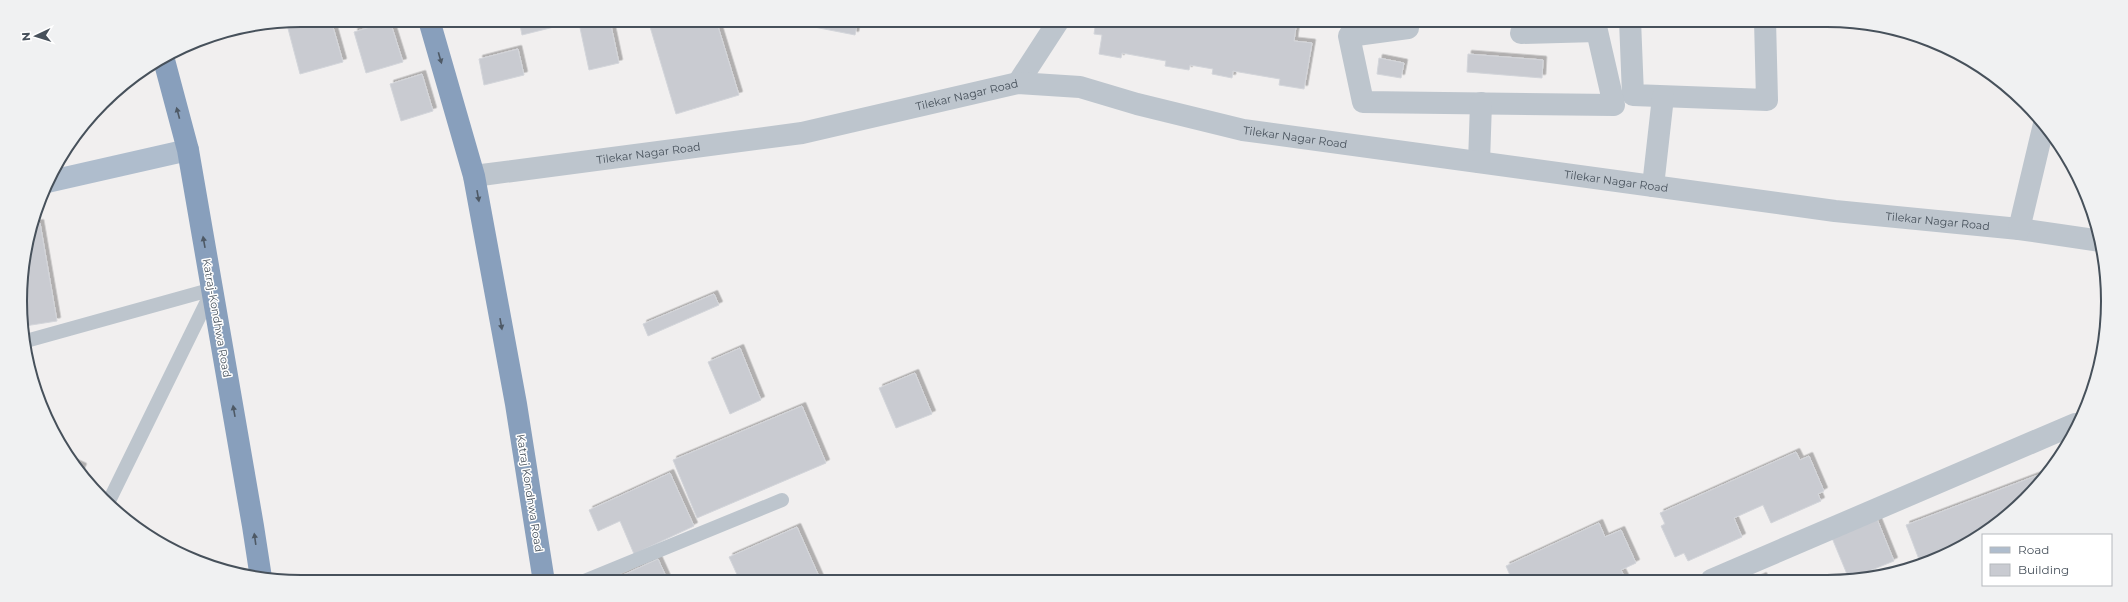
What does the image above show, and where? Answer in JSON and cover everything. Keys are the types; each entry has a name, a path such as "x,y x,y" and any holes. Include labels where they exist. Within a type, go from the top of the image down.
{"highway":[{"name":"Katraj Kondhwa Road","path":"432,27 474,176 516,404 543,575"},
{"name":"Katraj-Kondhwa Road","path":"165,63 188,150 213,289 260,572"}],"main road":[{"path":"55,180 188,150"}],"street":[{"path":"1018,83 1054,27"},
{"path":"1630,27 1633,95 1767,100 1765,27"},
{"path":"1408,28 1349,36 1363,102 1614,105 1597,31 1521,33"},
{"name":"Tilekar Nagar Road","path":"474,176 802,133 1018,83 1080,87 1137,104 1243,130 1835,211 2019,229 2094,240"},
{"path":"1653,186 1663,97"},
{"path":"1479,162 1481,103"},
{"path":"2019,229 2042,132"},
{"path":"1723,575 2071,426"}],"lane":[{"path":"29,339 213,289"},
{"path":"109,497 213,289"},
{"path":"599,575 782,500"}],"building":[{"path":"333,27 343,62 300,74 288,28"},
{"path":"370,27 392,27 403,62 366,73 354,32"},
{"path":"520,27 554,27 522,35"},
{"path":"611,27 619,63 589,70 580,28"},
{"path":"650,27 718,27 739,95 676,114"},
{"path":"814,27 857,27 855,35"},
{"path":"1095,27 1296,27 1294,41 1312,43 1304,89 1279,85 1280,79 1233,71 1232,78 1212,74 1213,69 1190,65 1189,70 1165,66 1166,61 1122,53 1121,58 1099,54 1102,35 1094,34"},
{"path":"518,49 524,75 484,85 479,59"},
{"path":"1468,54 1543,60 1542,78 1467,72"},
{"path":"1379,58 1404,63 1401,78 1377,74"},
{"path":"422,74 433,111 401,121 390,84"},
{"path":"38,223 40,223 57,321 28,325 27,301 29,265"},
{"path":"714,294 719,305 648,336 643,324"},
{"path":"740,348 761,400 730,414 708,362"},
{"path":"915,373 932,414 896,428 879,388"},
{"path":"802,406 826,463 697,518 673,460"},
{"path":"1796,452 1800,460 1809,456 1824,491 1818,494 1821,501 1771,523 1763,505 1734,518 1742,537 1688,561 1684,553 1675,557 1661,526 1665,524 1660,513"},
{"path":"670,473 694,526 634,554 620,521 598,531 589,510"},
{"path":"2039,475 2021,495 1994,518 1964,538 1932,554 1919,559 1906,525"},
{"path":"1877,519 1894,561 1865,573 1847,574 1832,538"},
{"path":"1599,523 1605,537 1621,530 1636,563 1621,570 1624,575 1510,575 1506,566"},
{"path":"797,527 818,575 737,575 729,557"},
{"path":"658,559 665,575 623,575"}]}
